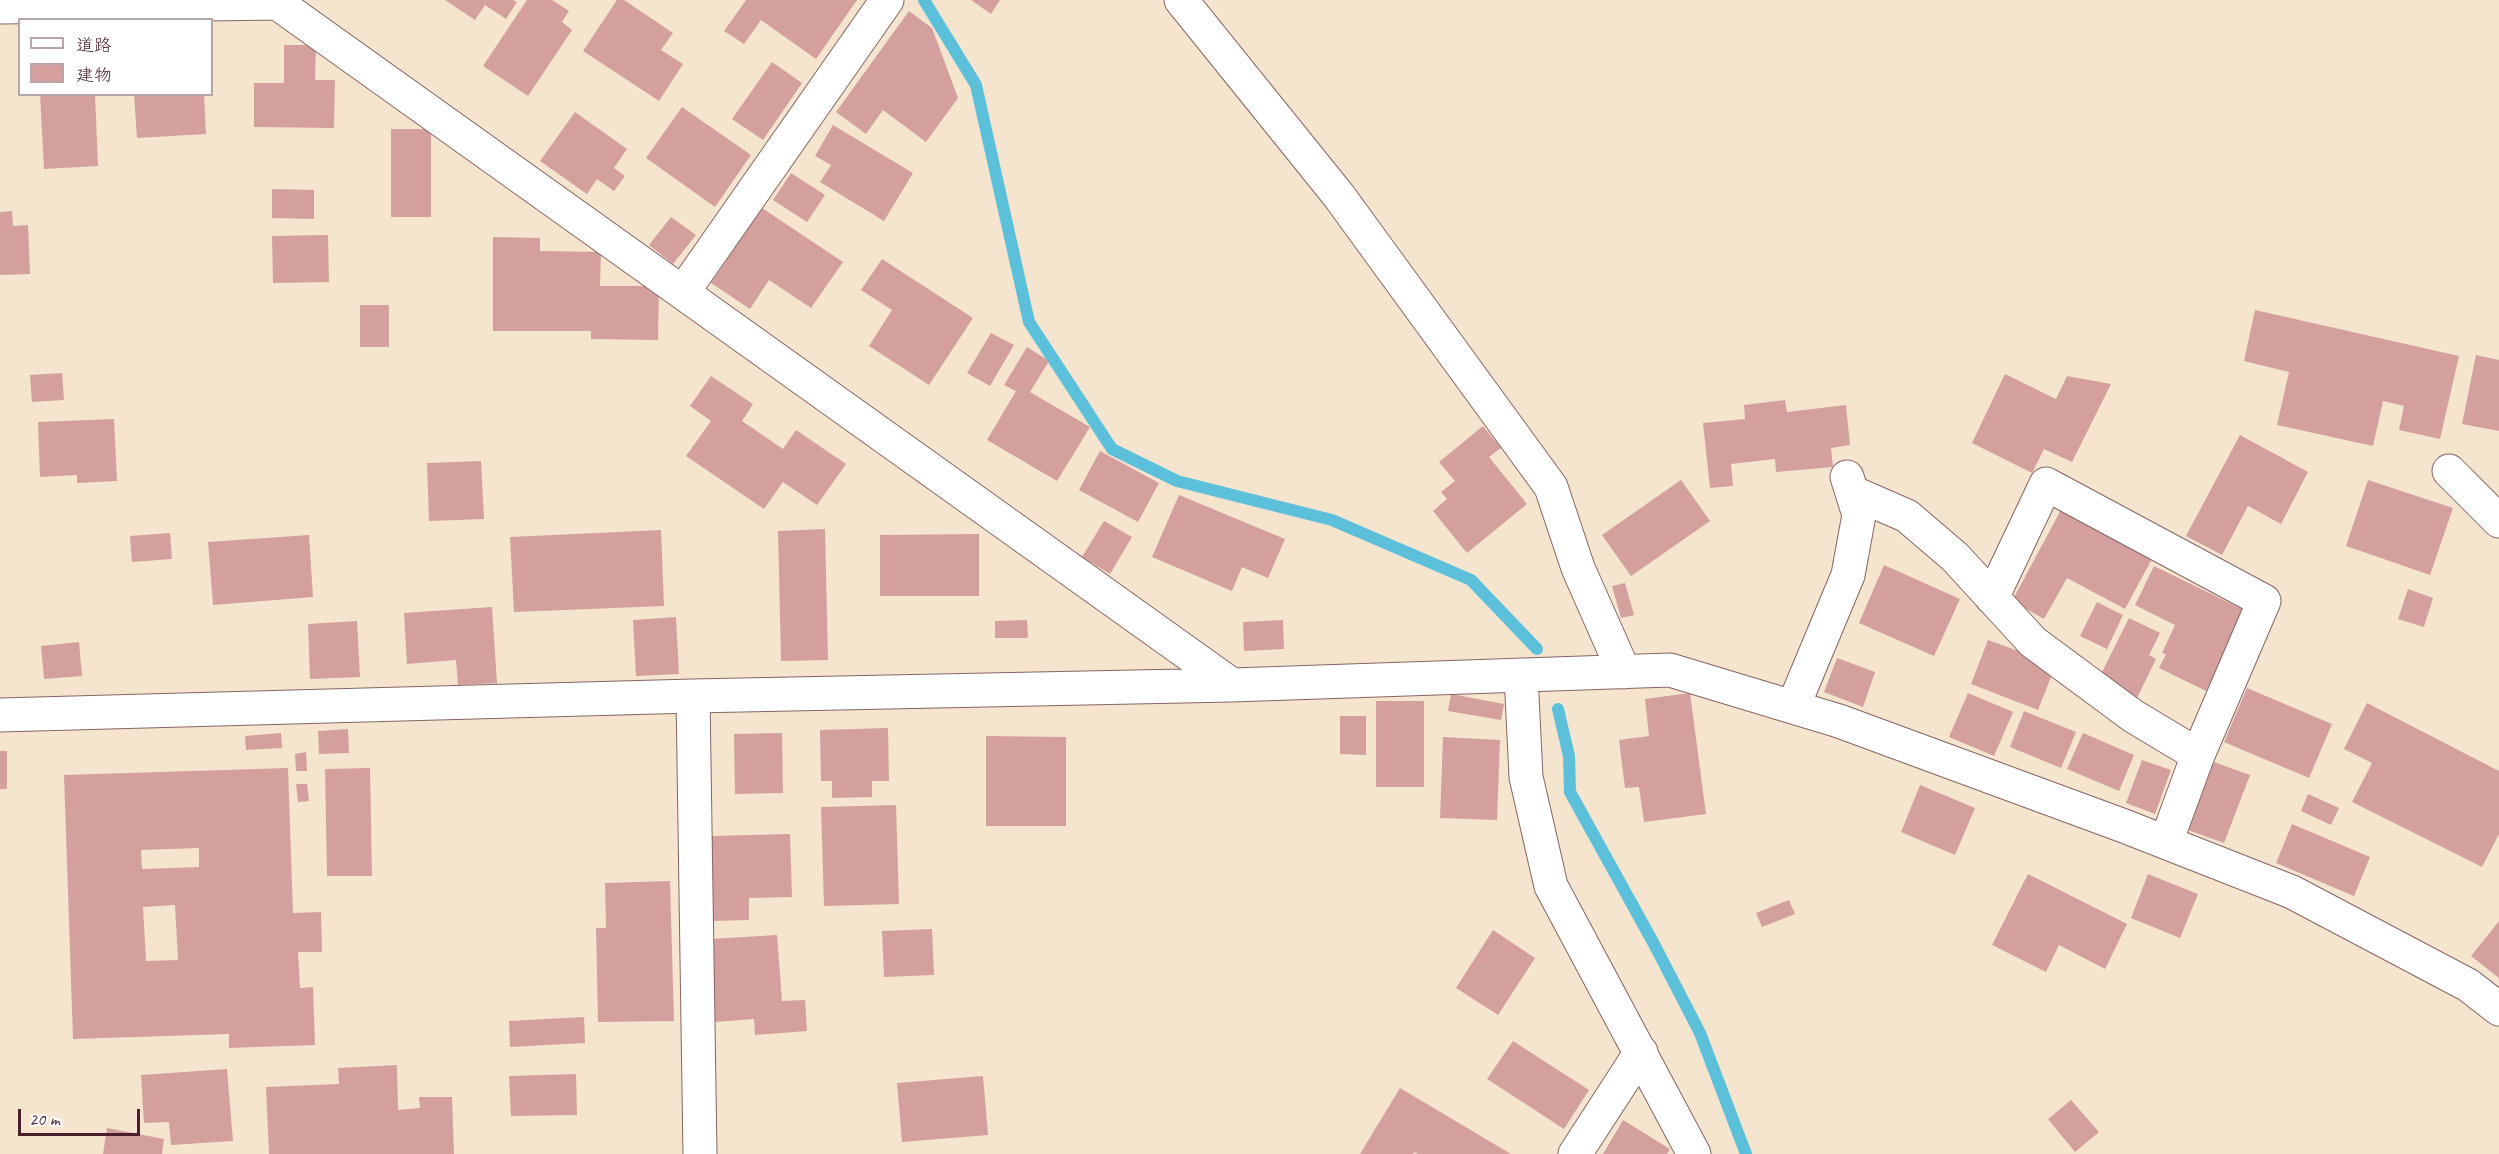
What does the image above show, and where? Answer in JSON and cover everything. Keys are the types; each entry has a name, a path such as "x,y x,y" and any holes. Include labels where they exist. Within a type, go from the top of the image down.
{"street":[{"path":"1181,0 1339,196 1551,487 1578,568 1624,672"},
{"path":"0,7 275,2 1232,684"},
{"path":"683,292 882,7"},
{"path":"2449,471 2499,521"},
{"path":"1794,707 1848,575 1859,515 1849,484 1907,516 1955,557 2032,642 2133,716 2198,755"},
{"path":"1992,598 2046,484 2264,601 2198,755 2166,842"},
{"path":"0,715 1232,684 1670,670 1839,721 2166,842 2292,892 2468,985 2499,1009"},
{"path":"1521,675 1526,777 1551,886 1694,1154"},
{"path":"693,696 700,1154"},
{"path":"1575,1154 1641,1052"}],"building":[{"path":"445,0 513,0 517,2 506,19 485,5 475,20"},
{"path":"527,0 552,0 569,11 562,22 572,30 528,96 483,66"},
{"path":"617,0 624,0 673,33 661,50 683,64 659,101 583,51"},
{"path":"746,0 857,0 816,59 761,20 744,44 724,31"},
{"path":"971,0 1000,0 991,14"},
{"path":"909,11 932,28 958,98 926,142 883,110 866,134 836,112"},
{"path":"284,45 316,45 315,80 335,80 334,128 254,127 254,83 284,83"},
{"path":"772,62 802,83 763,140 732,119"},
{"path":"40,96 95,96 98,166 44,169"},
{"path":"134,96 204,96 206,134 137,138"},
{"path":"682,107 751,155 715,207 646,158"},
{"path":"575,112 627,149 614,168 625,176 614,191 597,179 587,194 540,161"},
{"path":"833,125 913,173 884,221 820,182 831,165 815,156"},
{"path":"391,129 431,129 431,217 391,217"},
{"path":"791,173 825,195 807,222 773,200"},
{"path":"272,189 314,190 314,219 272,218"},
{"path":"762,208 843,262 811,308 769,280 750,309 711,283"},
{"path":"12,211 13,226 28,225 30,274 0,275 0,212"},
{"path":"671,217 696,235 673,264 649,245"},
{"path":"328,235 329,282 273,283 272,236"},
{"path":"493,237 540,238 540,251 601,252 600,286 659,286 658,340 591,339 591,331 493,331"},
{"path":"882,259 973,318 929,385 869,346 892,310 861,290"},
{"path":"360,305 389,305 389,347 360,347"},
{"path":"2255,310 2459,356 2440,439 2399,430 2404,406 2383,401 2373,446 2277,425 2289,372 2244,361"},
{"path":"991,333 1014,345 990,386 967,373"},
{"path":"1027,347 1049,361 1030,392 1090,427 1057,481 987,440 1016,391 1004,385"},
{"path":"2476,355 2499,360 2499,431 2462,424"},
{"path":"62,373 64,400 32,402 30,375"},
{"path":"2005,374 2056,399 2067,376 2111,384 2072,462 2044,449 2032,473 1972,443"},
{"path":"711,376 753,404 742,421 783,449 796,430 846,464 817,505 783,482 764,509 686,456 711,421 690,406"},
{"path":"1785,400 1787,412 1846,405 1850,445 1831,448 1833,467 1776,472 1775,459 1731,464 1733,486 1710,488 1703,423 1745,419 1744,405"},
{"path":"114,419 117,481 77,483 77,475 40,477 38,422"},
{"path":"1483,426 1501,448 1489,457 1527,504 1467,553 1433,511 1447,499 1441,492 1455,481 1439,462"},
{"path":"2240,435 2308,472 2281,524 2248,506 2222,555 2186,536"},
{"path":"1100,451 1159,483 1138,522 1079,490"},
{"path":"481,461 484,519 429,521 427,463"},
{"path":"1681,480 1710,521 1631,576 1602,535"},
{"path":"2368,480 2453,508 2430,575 2346,546"},
{"path":"1179,495 1285,539 1268,578 1242,567 1232,591 1152,557"},
{"path":"2062,508 2153,557 2125,609 2067,578 2044,619 2012,601"},
{"path":"1104,521 1132,537 1110,574 1082,557"},
{"path":"825,529 828,660 781,661 778,531"},
{"path":"661,530 664,606 514,612 510,537"},
{"path":"170,533 172,559 132,562 130,536"},
{"path":"979,534 979,596 880,596 880,535"},
{"path":"309,535 313,597 213,605 208,542"},
{"path":"1884,565 1960,599 1934,656 1859,623"},
{"path":"2154,566 2246,611 2206,691 2159,668 2166,654 2162,653 2175,625 2135,605"},
{"path":"1625,583 1634,615 1621,618 1612,586"},
{"path":"2408,589 2433,598 2424,627 2398,619"},
{"path":"2097,602 2123,615 2107,649 2080,636"},
{"path":"492,607 497,683 458,685 456,660 407,664 404,613"},
{"path":"676,617 679,674 636,676 633,620"},
{"path":"2129,618 2160,633 2149,655 2156,659 2136,700 2097,682"},
{"path":"1027,620 1028,638 995,638 995,621"},
{"path":"1283,620 1284,649 1244,651 1243,622"},
{"path":"357,621 360,677 310,679 308,624"},
{"path":"1988,640 2024,653 2051,677 2038,710 1971,684"},
{"path":"79,642 82,676 44,679 41,646"},
{"path":"1837,658 1875,672 1863,707 1824,692"},
{"path":"2247,688 2332,724 2309,778 2224,742"},
{"path":"1690,693 1706,814 1644,822 1639,787 1625,788 1619,740 1649,736 1645,699"},
{"path":"1968,693 2013,712 1994,756 1949,737"},
{"path":"1451,694 1504,704 1501,720 1448,711"},
{"path":"1376,701 1424,701 1424,787 1376,787"},
{"path":"2367,703 2499,771 2499,834 2482,867 2352,802 2372,763 2344,749"},
{"path":"2024,711 2076,732 2061,768 2010,747"},
{"path":"1340,716 1366,716 1366,755 1340,754"},
{"path":"888,728 889,781 872,781 872,797 832,798 832,781 821,781 820,730"},
{"path":"348,729 349,753 319,754 318,731"},
{"path":"281,733 282,748 246,750 245,736"},
{"path":"782,733 783,793 735,794 734,734"},
{"path":"2083,733 2134,755 2119,791 2067,769"},
{"path":"986,736 1066,737 1066,826 986,826"},
{"path":"1443,737 1500,740 1497,820 1440,818"},
{"path":"0,751 7,751 7,789 0,789"},
{"path":"306,752 307,771 296,771 295,754"},
{"path":"2142,760 2171,770 2155,814 2126,803"},
{"path":"2214,762 2250,775 2224,843 2188,830"},
{"path":"288,768 293,913 321,912 322,952 298,952 300,988 313,987 315,1045 229,1048 229,1034 73,1039 64,775","holes":["199,848 199,867 142,869 141,850","175,905 178,960 146,961 143,907"]},
{"path":"370,768 372,876 327,876 325,769"},
{"path":"296,784 307,784 309,801 298,802"},
{"path":"1920,785 1975,808 1955,855 1901,832"},
{"path":"2308,794 2339,808 2331,825 2301,811"},
{"path":"896,805 899,904 824,906 821,807"},
{"path":"2292,824 2370,857 2354,896 2276,863"},
{"path":"790,834 792,897 749,898 749,920 713,921 711,836"},
{"path":"2028,874 2127,924 2105,969 2059,945 2046,972 1992,945"},
{"path":"2148,874 2198,894 2180,938 2131,918"},
{"path":"670,881 674,1021 598,1022 596,928 606,928 605,883"},
{"path":"1789,900 1795,914 1762,927 1756,913"},
{"path":"2499,921 2499,978 2471,956"},
{"path":"932,929 934,975 884,977 882,931"},
{"path":"1493,930 1535,958 1498,1015 1456,988"},
{"path":"777,935 782,1001 805,1000 807,1031 755,1035 754,1019 715,1022 710,939"},
{"path":"584,1017 585,1043 510,1047 509,1021"},
{"path":"1513,1041 1589,1090 1564,1129 1487,1079"},
{"path":"397,1065 398,1110 420,1108 419,1097 452,1097 454,1154 269,1154 266,1087 339,1084 338,1068"},
{"path":"227,1069 233,1141 171,1145 169,1122 144,1123 141,1075"},
{"path":"576,1074 577,1115 511,1116 509,1076"},
{"path":"983,1076 988,1135 902,1142 897,1083"},
{"path":"1400,1088 1511,1154 1418,1154 1414,1152 1413,1154 1360,1154"},
{"path":"2071,1100 2099,1132 2075,1152 2048,1119"},
{"path":"1623,1120 1670,1149 1667,1154 1603,1154"},
{"path":"107,1128 164,1139 162,1154 103,1154"}],"waterway":[{"path":"924,0 976,85 1029,322 1112,449 1177,481 1332,520 1471,580 1537,649"},
{"path":"1558,709 1569,756 1570,792 1700,1033 1746,1154"}]}
